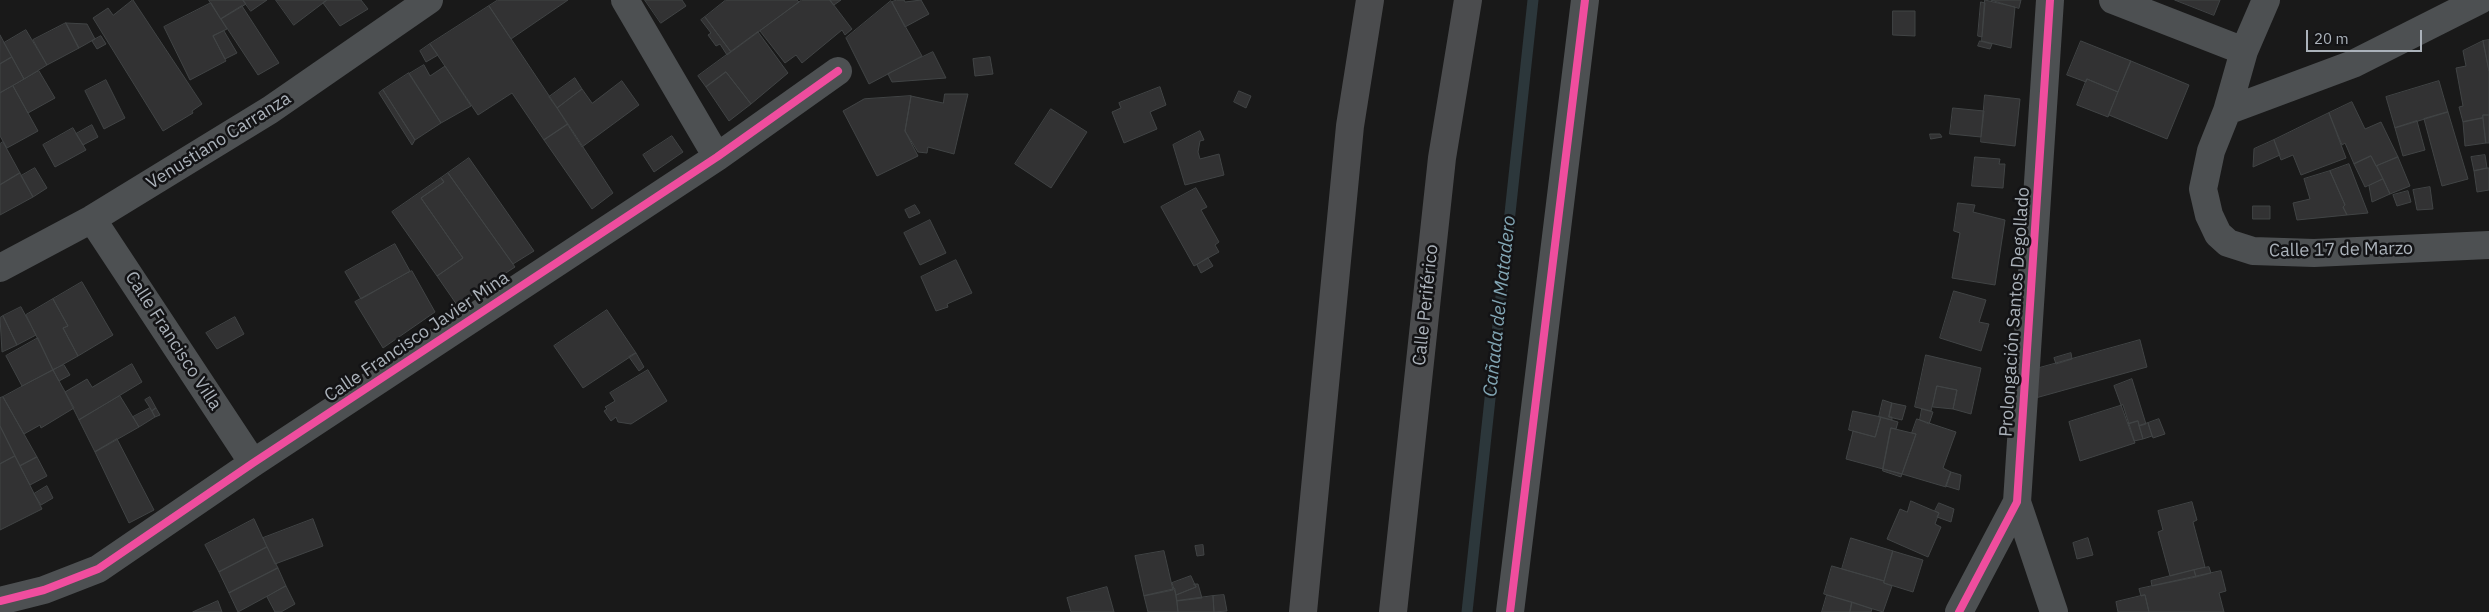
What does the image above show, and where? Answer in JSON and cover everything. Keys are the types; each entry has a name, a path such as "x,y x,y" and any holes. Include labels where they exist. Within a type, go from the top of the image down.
{"highway":[{"path":"1303,612 1350,126 1370,0"},
{"name":"Calle Periférico","path":"1392,612 1442,158 1468,0"}],"street":[{"name":"Venustiano Carranza","path":"0,268 92,219 270,110 429,0"},
{"path":"625,0 717,157"},
{"path":"1510,612 1585,0"},
{"name":"Prolongación Santos Degollado","path":"1959,612 2018,502 2050,0"},
{"path":"2113,0 2244,51"},
{"name":"Calle 17 de Marzo","path":"2266,0 2244,51 2227,111 2211,151 2203,189 2209,215 2218,234 2228,242 2253,250 2314,253 2489,245"},
{"path":"2227,111 2353,64 2480,0"},
{"name":"Calle Francisco Javier Mina","path":"0,601 44,590 98,569 254,463 717,157 838,71"},
{"name":"Calle Francisco Villa","path":"92,219 254,463"},
{"path":"2018,502 2054,612"}],"building":[{"path":"133,0 202,104 192,111 193,113 163,131 93,18 108,8 113,15"},
{"path":"209,0 243,0 246,4 221,19"},
{"path":"243,0 267,0 251,11"},
{"path":"276,0 327,0 294,25"},
{"path":"327,0 361,0 368,9 340,26 323,3"},
{"path":"498,0 568,0 511,39 489,6"},
{"path":"645,0 682,0 686,6 661,23"},
{"path":"726,0 797,0 799,2 731,52 705,17"},
{"path":"802,0 830,0 852,29 845,35 842,30 802,63 796,55 785,63 760,31"},
{"path":"830,0 841,0 834,5"},
{"path":"904,0 905,2 921,0 929,14 905,27 892,2"},
{"path":"1985,0 2015,7 2011,48 1982,41"},
{"path":"1991,0 2021,0 2019,8"},
{"path":"2175,0 2220,0 2214,15"},
{"path":"891,1 922,56 869,84 846,38"},
{"path":"1981,2 1985,3 1982,37 1978,36"},
{"path":"211,3 227,29 213,36 226,61 190,80 164,27"},
{"path":"242,6 279,63 258,75 221,19"},
{"path":"489,6 568,124 544,140 512,93 478,115 430,44"},
{"path":"1893,11 1915,11 1915,36 1893,35"},
{"path":"705,17 731,52 727,55 720,44 716,46 708,35 711,33 701,20"},
{"path":"66,23 79,48 47,65 33,40"},
{"path":"66,23 87,24 95,39 79,48"},
{"path":"26,30 47,65 24,79 4,43"},
{"path":"224,31 237,53 225,59 213,36"},
{"path":"758,32 788,73 751,104 726,72 706,87 698,76"},
{"path":"0,35 12,57 0,64"},
{"path":"101,36 106,44 97,49 92,41"},
{"path":"2489,40 2489,71 2483,41"},
{"path":"1980,41 1992,44 1990,49 1978,46"},
{"path":"2081,41 2131,61 2118,92 2087,79 2086,82 2067,75"},
{"path":"2483,41 2489,71 2489,115 2483,115 2483,118 2463,122 2459,107 2463,106 2456,68 2466,66 2463,51"},
{"path":"430,44 438,55 426,62 420,51"},
{"path":"933,52 946,78 892,82 888,74"},
{"path":"12,57 24,79 0,93 0,64"},
{"path":"990,57 993,74 975,76 973,59"},
{"path":"2131,61 2189,85 2167,139 2109,115"},
{"path":"424,65 430,76 445,66 471,106 441,123 409,74"},
{"path":"39,71 55,98 28,113 13,86"},
{"path":"726,72 751,104 729,121 706,87"},
{"path":"409,73 441,123 415,140 383,90"},
{"path":"575,78 582,89 557,108 549,97"},
{"path":"2087,79 2118,92 2108,117 2077,105"},
{"path":"106,80 125,118 104,129 85,91"},
{"path":"622,81 639,105 582,147 557,108 582,89 592,103"},
{"path":"2439,81 2448,112 2395,128 2386,97"},
{"path":"13,86 38,131 7,148 0,136 0,93"},
{"path":"1160,87 1166,105 1150,112 1157,129 1124,143 1112,112 1121,108 1119,103"},
{"path":"383,90 415,140 412,145 379,93"},
{"path":"1239,91 1251,96 1246,108 1234,102"},
{"path":"945,94 968,94 954,154 928,147 927,153 918,152 905,131 911,96 943,103"},
{"path":"1985,95 2020,99 2015,146 1981,142"},
{"path":"911,96 905,131 918,156 877,176 843,111 864,99"},
{"path":"2352,102 2365,129 2381,122 2398,157 2376,166 2371,156 2354,164 2345,143 2342,145 2329,113"},
{"path":"1953,108 1984,111 1981,137 1950,134"},
{"path":"1051,109 1087,132 1051,188 1015,164"},
{"path":"2448,112 2468,179 2442,186 2424,119"},
{"path":"2329,113 2346,158 2301,175 2293,155 2281,160 2274,140"},
{"path":"2483,115 2489,115 2489,143 2486,143"},
{"path":"2483,118 2486,143 2465,146 2463,122"},
{"path":"2417,121 2425,150 2403,156 2395,128"},
{"path":"568,124 613,193 592,209 544,140"},
{"path":"92,125 98,137 83,145 76,134"},
{"path":"73,128 86,150 55,167 43,145"},
{"path":"1200,131 1204,140 1200,141 1198,152 1200,159 1219,154 1224,175 1185,185 1173,145"},
{"path":"1930,134 1940,134 1942,137 1931,139"},
{"path":"672,136 683,152 654,172 643,155"},
{"path":"2274,140 2280,155 2253,167 2254,149"},
{"path":"3,142 20,173 0,185 0,144"},
{"path":"2485,155 2487,168 2474,171 2471,157"},
{"path":"2371,156 2383,179 2365,187 2354,164"},
{"path":"1975,157 2000,159 1999,164 2005,164 2003,188 1972,186"},
{"path":"2398,157 2410,186 2390,194 2377,166"},
{"path":"469,158 534,251 513,264 448,173"},
{"path":"2349,164 2368,213 2347,215 2343,207 2345,205 2330,171"},
{"path":"35,168 47,188 33,197 21,176"},
{"path":"2489,168 2489,190 2477,192 2474,171"},
{"path":"2330,171 2345,205 2343,207 2347,215 2297,220 2293,203 2310,199 2304,179"},
{"path":"20,173 33,197 0,215 0,185"},
{"path":"448,173 515,267 457,305 437,276 463,258 421,198 444,182 441,178"},
{"path":"441,178 444,182 421,198 463,258 437,276 392,212"},
{"path":"2383,179 2390,194 2372,202 2369,186"},
{"path":"2430,187 2433,209 2417,210 2413,190"},
{"path":"1196,188 1207,207 1201,210 1219,242 1215,245 1219,252 1194,266 1161,207"},
{"path":"2408,191 2411,202 2397,206 2393,195"},
{"path":"1958,203 1975,205 1973,212 2005,220 1995,285 1952,278 1960,233 1954,231"},
{"path":"915,205 920,213 909,218 905,210"},
{"path":"2253,206 2270,206 2270,219 2253,219"},
{"path":"930,220 946,253 920,265 904,233"},
{"path":"395,244 410,271 361,299 345,272"},
{"path":"1208,258 1213,266 1201,273 1197,265"},
{"path":"956,260 972,293 947,304 948,307 936,311 921,277"},
{"path":"412,271 435,312 383,348 355,302"},
{"path":"82,282 113,335 78,356 63,328 68,326 53,299"},
{"path":"1954,291 1986,300 1979,322 1989,324 1981,351 1940,338"},
{"path":"53,299 68,326 63,328 78,356 53,370 26,315"},
{"path":"21,307 36,335 17,345 3,316"},
{"path":"607,310 636,353 583,388 554,346"},
{"path":"3,316 17,345 2,352 0,318"},
{"path":"235,317 244,334 217,349 206,333"},
{"path":"38,338 53,370 22,386 6,356"},
{"path":"2140,340 2147,367 2032,399 2025,372"},
{"path":"636,353 644,367 639,371 629,357"},
{"path":"2071,353 2072,359 2056,364 2054,358"},
{"path":"1926,355 1981,368 1971,414 1953,409 1957,390 1937,386 1931,411 1915,407"},
{"path":"132,364 142,382 79,420 65,392 87,379 92,387"},
{"path":"64,365 70,375 59,381 53,370"},
{"path":"53,370 74,408 41,428 40,425 24,434 3,397"},
{"path":"648,370 667,401 631,424 618,422 616,417 611,421 604,411 607,409 605,407 615,401 610,393"},
{"path":"2132,379 2146,424 2139,426 2138,421 2128,424 2114,386"},
{"path":"1937,386 1957,390 1953,409 1933,407"},
{"path":"120,396 139,427 95,452 79,420"},
{"path":"3,397 37,457 20,466 0,426 0,398"},
{"path":"150,397 156,408 152,411 145,400"},
{"path":"1883,400 1892,403 1889,417 1892,417 1892,420 1879,417"},
{"path":"1892,403 1906,406 1902,420 1889,417"},
{"path":"2123,405 2135,443 2080,461 2069,422"},
{"path":"150,408 155,417 139,427 133,417"},
{"path":"156,408 160,415 155,417 152,411"},
{"path":"1922,409 1933,412 1929,424 1920,420"},
{"path":"1853,411 1881,417 1875,437 1849,430"},
{"path":"1881,417 1898,422 1896,429 1891,428 1883,469 1846,459 1853,431 1875,437"},
{"path":"1917,419 1956,432 1943,468 1951,472 1946,487 1902,474 1916,434 1912,433"},
{"path":"2159,419 2165,434 2153,438 2148,423"},
{"path":"2138,421 2143,439 2134,441 2128,424"},
{"path":"2148,423 2152,436 2143,439 2139,426"},
{"path":"0,426 15,456 0,464"},
{"path":"1891,428 1916,434 1902,474 1883,469"},
{"path":"117,439 154,510 129,523 95,452"},
{"path":"15,456 42,509 0,530 0,464"},
{"path":"37,457 47,476 30,485 20,466"},
{"path":"1883,469 1902,474 1901,477 1883,471"},
{"path":"1951,472 1961,475 1959,490 1946,486"},
{"path":"47,486 53,498 41,505 34,494"},
{"path":"1911,501 1939,513 1935,524 1941,527 1928,557 1887,539 1900,509 1907,512"},
{"path":"2192,502 2197,520 2193,522 2205,567 2170,576 2158,532 2163,530 2158,511"},
{"path":"1939,503 1954,509 1951,522 1937,517 1939,513 1935,511"},
{"path":"254,519 267,547 219,572 205,545"},
{"path":"313,519 323,546 275,564 263,538"},
{"path":"1851,538 1893,551 1884,581 1842,569"},
{"path":"2088,538 2093,555 2077,559 2073,543"},
{"path":"1203,545 1204,555 1197,556 1195,546"},
{"path":"267,547 278,568 229,593 219,572"},
{"path":"1164,551 1173,590 1144,596 1135,556"},
{"path":"1893,551 1923,560 1913,592 1884,583"},
{"path":"1832,566 1884,581 1884,583 1892,586 1883,612 1824,594"},
{"path":"2209,567 2211,573 2196,577 2194,570"},
{"path":"278,568 286,586 238,612 229,593"},
{"path":"2194,570 2196,577 2152,586 2151,581"},
{"path":"2221,571 2226,591 2219,593 2224,612 2149,612 2145,595 2141,596 2139,589"},
{"path":"1191,576 1196,587 1176,595 1172,583"},
{"path":"1194,584 1198,584 1202,598 1177,601 1176,595 1196,587"},
{"path":"286,586 295,604 281,612 275,612 267,597"},
{"path":"1107,587 1114,612 1071,612 1067,598"},
{"path":"1175,589 1178,612 1148,612 1144,596"},
{"path":"1224,595 1227,611 1214,612 1213,596"},
{"path":"1827,595 1852,602 1850,612 1822,612"},
{"path":"2145,595 2149,612 2118,612 2116,602"},
{"path":"1213,596 1214,612 1178,612 1177,601"},
{"path":"218,601 222,612 193,612"},
{"path":"1852,602 1872,609 1871,612 1850,612"}],"waterway":[{"name":"Cañada del Matadero","path":"1467,612 1533,0"}],"cycle path":[{"path":"1510,612 1585,0"},
{"path":"1959,612 2017,502 2050,0"},
{"path":"0,601 44,590 98,569 253,463 717,157 838,71"}]}
